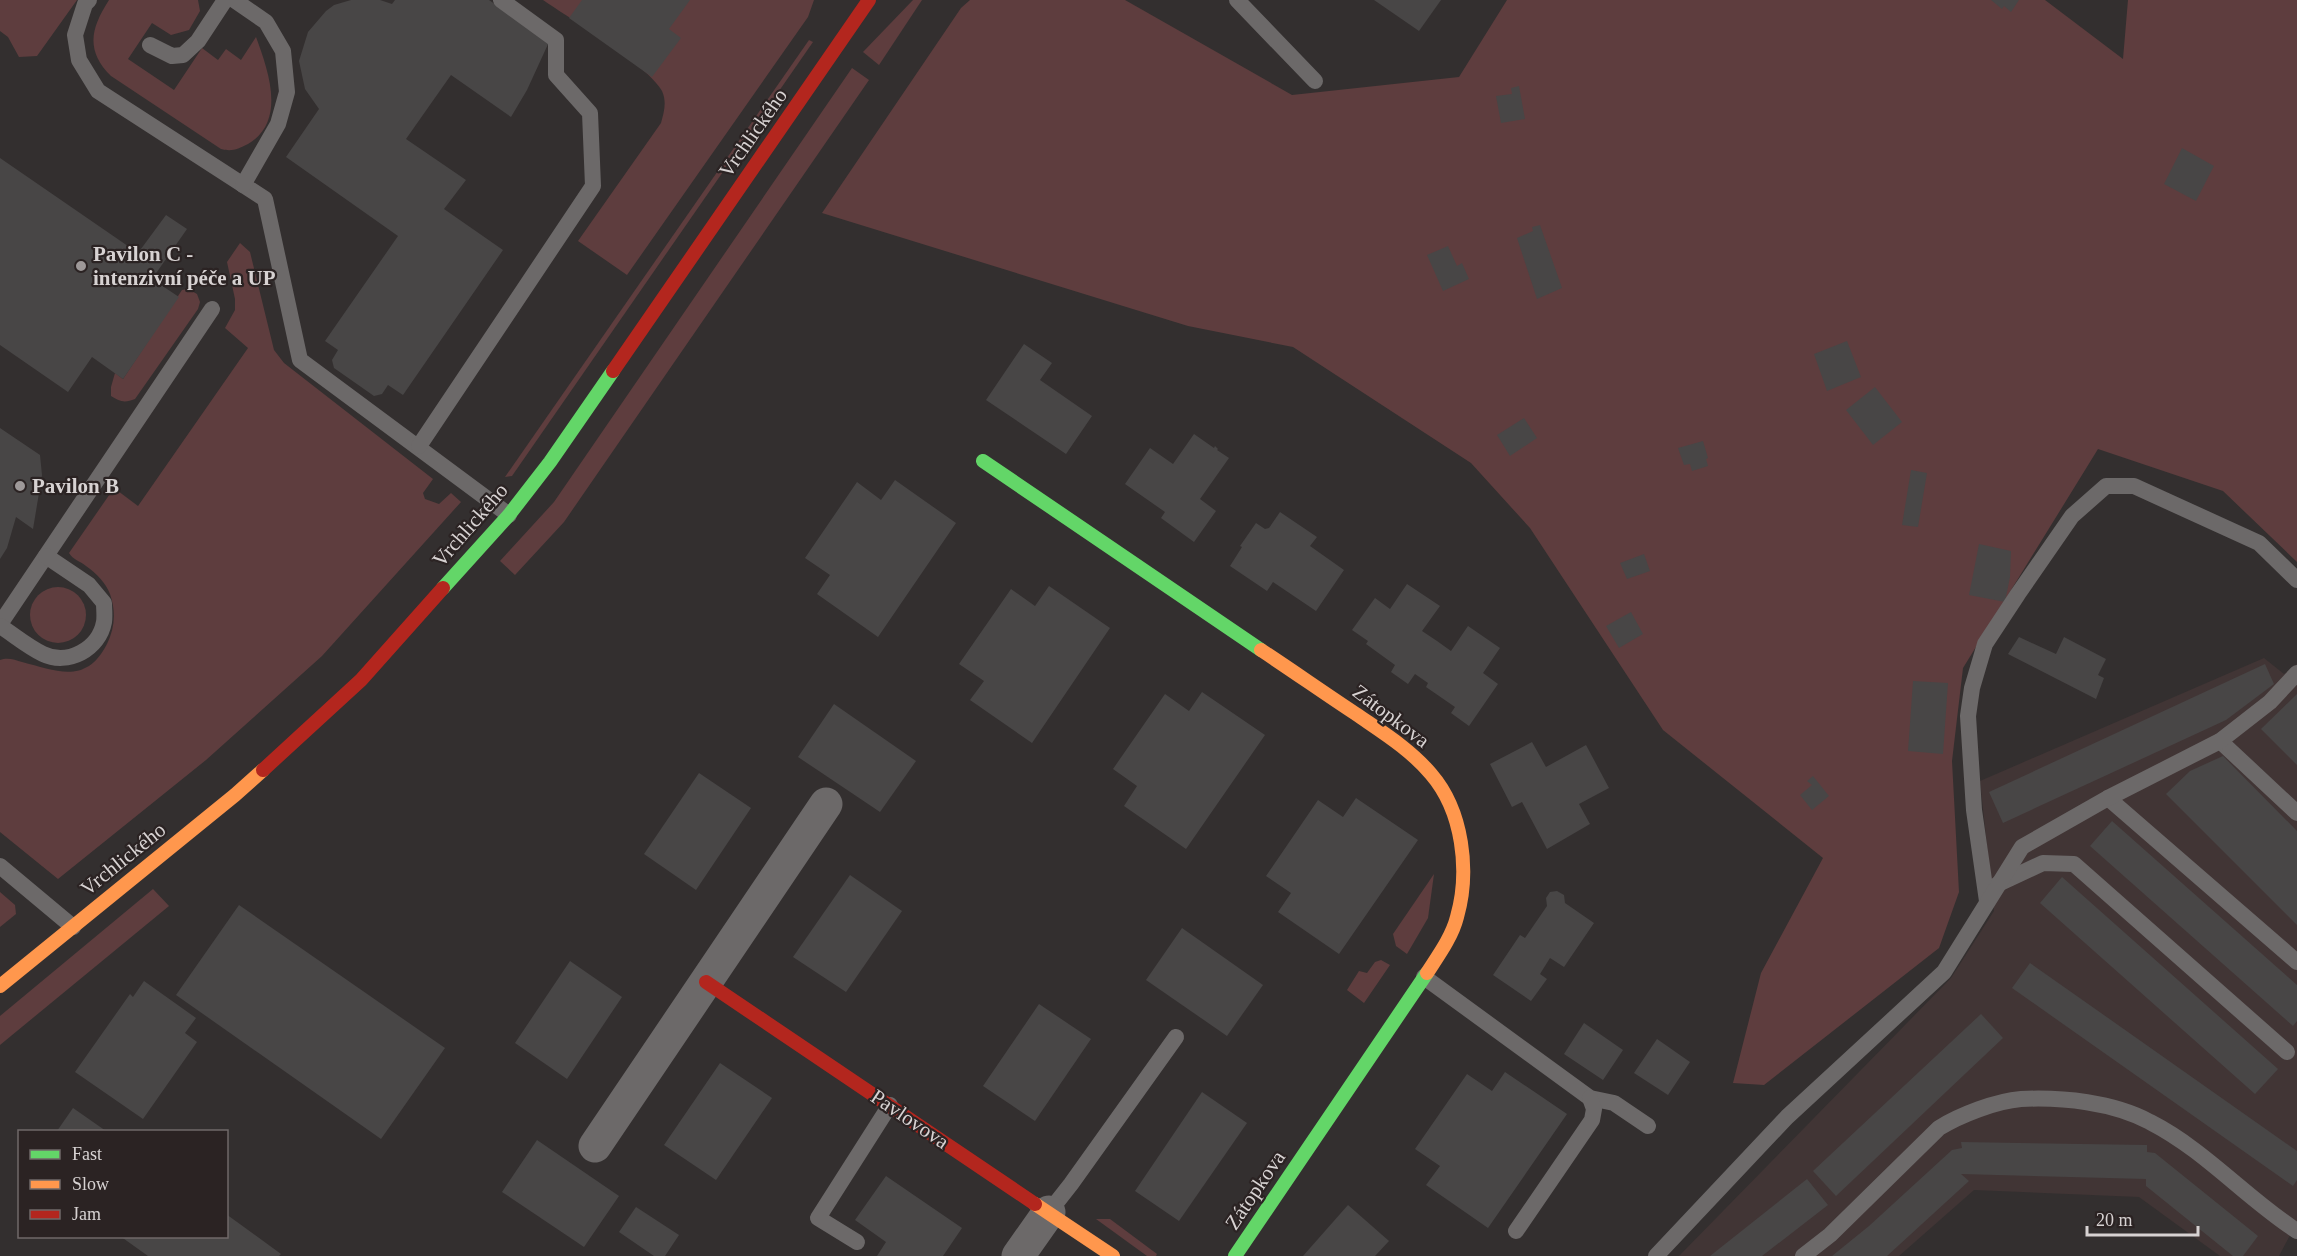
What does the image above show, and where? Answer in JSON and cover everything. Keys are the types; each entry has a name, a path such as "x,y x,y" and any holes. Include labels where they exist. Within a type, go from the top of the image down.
{"street":[{"name":"Vrchlického","path":"0,986 235,795 361,680 509,515 550,462 869,0"},
{"name":"Zátopkova","path":"983,461 1404,747 1434,777 1450,804 1460,839 1463,885 1457,919 1439,955 1236,1256"},
{"path":"595,1146 826,804"},
{"name":"Pavlovova","path":"706,982 1113,1256"},
{"path":"1018,1256 1049,1212"}],"lane":[{"path":"89,0 75,35 79,60 98,91 265,199 300,360 419,446 509,515"},
{"path":"150,45 171,56 183,55 198,41 225,0"},
{"path":"234,0 266,22 283,51 287,92 278,124 243,185"},
{"path":"419,446 593,186 590,113 556,75 556,40 501,0"},
{"path":"1237,0 1315,81"},
{"path":"46,556 89,585 104,603 104,623 93,642 80,654 62,659 44,655 0,625 46,556 212,309"},
{"path":"1987,901 1974,810 1968,716 1972,688 1985,644 2072,516 2106,486 2134,486 2259,543 2297,580"},
{"path":"1656,1256 1787,1117 1944,972 2022,847 2108,798 2220,741 2270,702 2297,673"},
{"path":"2220,741 2297,813"},
{"path":"2108,798 2297,962"},
{"path":"1998,884 2043,863 2074,864 2287,1052"},
{"path":"0,866 73,927"},
{"path":"1424,977 1590,1098 1614,1103 1648,1126"},
{"path":"1049,1212 1176,1037"},
{"path":"1516,1231 1592,1120 1594,1109 1590,1098"},
{"path":"1803,1256 1830,1235 1939,1128 1960,1115 2019,1099 2064,1100 2112,1107 2150,1121 2198,1153 2297,1231"},
{"path":"857,1242 818,1218 890,1105"}],"shaded area":[{"path":"0,0 77,0 37,56 19,57 8,37 0,31"},
{"path":"109,0 198,0 200,11 189,30 171,35 152,23 128,59 174,90 202,48 218,60 226,49 241,60 256,37 269,79 271,94 271,109 260,134 238,149 221,149 111,76 97,57 94,48 95,29"},
{"path":"543,0 814,0 808,17 627,275 578,241 661,123 665,107 664,95 642,69"},
{"path":"913,0 922,0 879,65 863,52"},
{"path":"970,0 1125,0 1292,95 1459,77 1507,0 2045,0 2123,59 2128,0 2297,0 2297,562 2223,491 2098,449 1963,668 1952,761 1959,892 1939,948 1764,1085 1733,1083 1761,973 1823,858 1663,730 1530,528 1471,463 1293,347 1188,326 822,213 961,8"},
{"path":"809,40 813,42 512,476 505,477"},
{"path":"852,68 869,80 564,522 515,575 500,561 554,502"},
{"path":"240,243 250,252 274,350 284,363 433,479 423,493 425,499 439,504 451,493 461,502 322,656 206,760 58,879 0,832 0,660 11,659 47,669 70,672 90,665 99,657 107,644 114,619 110,594 97,575 69,553 114,488 138,506 248,348 225,328 235,310 235,299 227,262"},
{"path":"188,289 197,294 200,302 198,309 135,399 123,401 111,396 115,373 123,379 182,290"},
{"path":"58,587 78,595 86,615 78,635 58,643 38,635 30,615 38,595"},
{"path":"2264,658 2284,674 2297,664 2297,1222 2279,1256 2220,1256 2139,1197 1974,1190 1899,1256 1679,1256 1951,978 1994,911 1980,781"},
{"path":"1434,874 1428,918 1407,954 1396,946 1393,934"},
{"path":"153,889 169,906 0,1045 0,1016"},
{"path":"0,892 15,905 16,914 0,927"},
{"path":"1381,960 1390,965 1364,1003 1347,990 1359,971 1367,973 1375,962"},
{"path":"1096,1219 1110,1219 1157,1254 1156,1256 1147,1256"}],"building":[{"path":"351,0 380,0 392,4 395,0 489,0 549,42 527,90 511,117 451,75 406,139 466,180 444,209 503,250 403,395 388,385 382,394 374,396 334,368 332,360 338,350 325,341 398,236 286,157 319,109 305,89 299,61 308,32 334,5"},
{"path":"582,0 690,0 669,29 681,38 652,77 569,18"},
{"path":"1374,0 1441,0 1419,31"},
{"path":"1991,0 2019,0 2011,12 2004,6 2002,9"},
{"path":"1519,86 1525,119 1501,123 1496,96 1512,94 1511,88"},
{"path":"2182,148 2214,166 2196,201 2164,184"},
{"name":"Pavilon C - intenzivní péče a UP","path":"0,158 138,253 166,215 187,229 152,279 179,297 123,379 92,357 68,392 0,345"},
{"path":"1540,225 1562,288 1537,299 1517,238 1533,231 1532,227"},
{"path":"1448,246 1457,266 1462,263 1469,279 1443,291 1427,255"},
{"path":"1847,341 1861,377 1827,391 1814,354"},
{"path":"1024,344 1052,363 1040,380 1092,416 1066,454 986,400"},
{"path":"1875,387 1902,422 1873,445 1846,410"},
{"path":"1524,418 1537,438 1510,456 1497,435"},
{"name":"Pavilon B","path":"0,428 40,455 42,475 33,529 16,517 7,548 0,559"},
{"path":"1194,434 1214,448 1215,446 1229,458 1200,499 1216,511 1194,542 1161,518 1165,512 1125,484 1150,448 1173,464"},
{"path":"1703,441 1708,466 1692,471 1690,464 1684,465 1678,448"},
{"path":"1911,470 1927,473 1918,527 1902,525"},
{"path":"895,480 956,523 878,637 817,594 830,575 805,558 857,482 881,500"},
{"path":"1280,512 1317,537 1310,546 1344,570 1316,611 1273,582 1267,591 1230,566 1256,523 1265,529 1269,528"},
{"path":"1979,544 2011,551 2010,577 2005,602 1969,595"},
{"path":"1644,554 1650,571 1627,579 1620,563"},
{"path":"1407,584 1440,606 1422,631 1451,651 1468,626 1500,648 1483,673 1498,684 1469,726 1451,713 1455,707 1426,687 1428,683 1415,674 1408,684 1391,672 1395,665 1366,644 1368,641 1352,630 1375,598 1390,609"},
{"path":"1049,586 1110,628 1032,743 970,700 984,681 959,664 1011,589 1035,606"},
{"path":"1631,612 1643,634 1619,648 1606,626"},
{"path":"2019,637 2056,654 2064,637 2106,659 2098,675 2104,678 2096,699 2008,654"},
{"path":"2265,664 2274,684 2226,720 2003,823 1989,792"},
{"path":"1913,681 1948,683 1943,754 1908,751"},
{"path":"1202,692 1265,735 1186,849 1124,806 1137,786 1113,769 1165,694 1189,711"},
{"path":"2297,694 2297,765 2261,729"},
{"path":"834,704 916,761 880,812 798,757"},
{"path":"1532,742 1546,767 1586,745 1609,788 1579,804 1590,824 1547,849 1522,802 1512,807 1490,764"},
{"path":"2223,756 2297,831 2297,925 2166,794 2190,771"},
{"path":"699,773 751,808 696,890 644,854"},
{"path":"1813,776 1829,796 1812,810 1800,795 1812,785 1807,781"},
{"path":"1356,798 1418,840 1339,954 1278,912 1291,893 1266,876 1318,800 1343,817"},
{"path":"2112,821 2297,985 2297,1021 2293,1026 2090,846"},
{"path":"850,875 902,911 846,992 793,957"},
{"path":"2062,877 2278,1069 2255,1094 2040,903"},
{"path":"1557,891 1564,895 1565,903 1594,923 1564,967 1550,958 1540,974 1547,979 1531,1001 1493,975 1520,935 1525,938 1547,906 1546,898 1550,892"},
{"path":"239,905 445,1048 381,1139 176,995"},
{"path":"1182,928 1263,985 1227,1036 1146,980"},
{"path":"570,961 622,997 567,1079 515,1043"},
{"path":"2030,963 2297,1151 2297,1180 2293,1186 2012,988"},
{"path":"144,981 196,1018 185,1033 197,1042 143,1119 75,1072 130,994 133,997"},
{"path":"1039,1004 1091,1039 1035,1121 983,1086"},
{"path":"1981,1014 2003,1038 1836,1196 1813,1171"},
{"path":"1584,1023 1623,1050 1603,1080 1564,1054"},
{"path":"1657,1039 1690,1062 1668,1095 1634,1073"},
{"path":"720,1063 772,1098 716,1180 664,1145"},
{"path":"1505,1072 1567,1114 1488,1228 1426,1185 1440,1166 1415,1149 1467,1074 1492,1091"},
{"path":"1202,1092 1247,1123 1179,1221 1135,1191"},
{"path":"73,1108 105,1130 58,1130"},
{"path":"537,1140 619,1196 584,1247 502,1192"},
{"path":"1961,1142 2147,1145 2147,1152 2155,1153 2258,1236 2243,1256 2233,1256 2146,1186 2146,1179 1961,1174 1969,1181 1887,1256 1832,1256 1869,1226 1952,1150 1962,1148"},
{"path":"886,1176 962,1228 943,1256 877,1256 886,1242 855,1220"},
{"path":"1807,1179 1828,1205 1762,1256 1710,1256"},
{"path":"1348,1205 1389,1241 1375,1256 1303,1256"},
{"path":"636,1207 679,1235 665,1256 654,1256 619,1232"},
{"path":"228,1215 281,1254 279,1256 148,1256 123,1238 228,1238"}],"traffic: fast":[{"path":"443,588 509,515 550,462 613,371"},
{"path":"983,461 1261,650"},
{"path":"1235,1256 1427,973"}],"traffic: slow":[{"path":"1261,650 1405,749 1423,765 1442,789 1457,823 1461,842 1463,880 1461,899 1452,932 1427,973"},
{"path":"0,986 263,770"},
{"path":"1035,1204 1113,1256"}],"traffic: jam":[{"path":"613,371 869,0"},
{"path":"263,770 361,680 443,588"},
{"path":"706,982 1035,1204"}],"place":[{"name":"Pavilon C - intenzivní péče a UP","path":"81,266"},
{"name":"Pavilon B","path":"20,486"}]}
